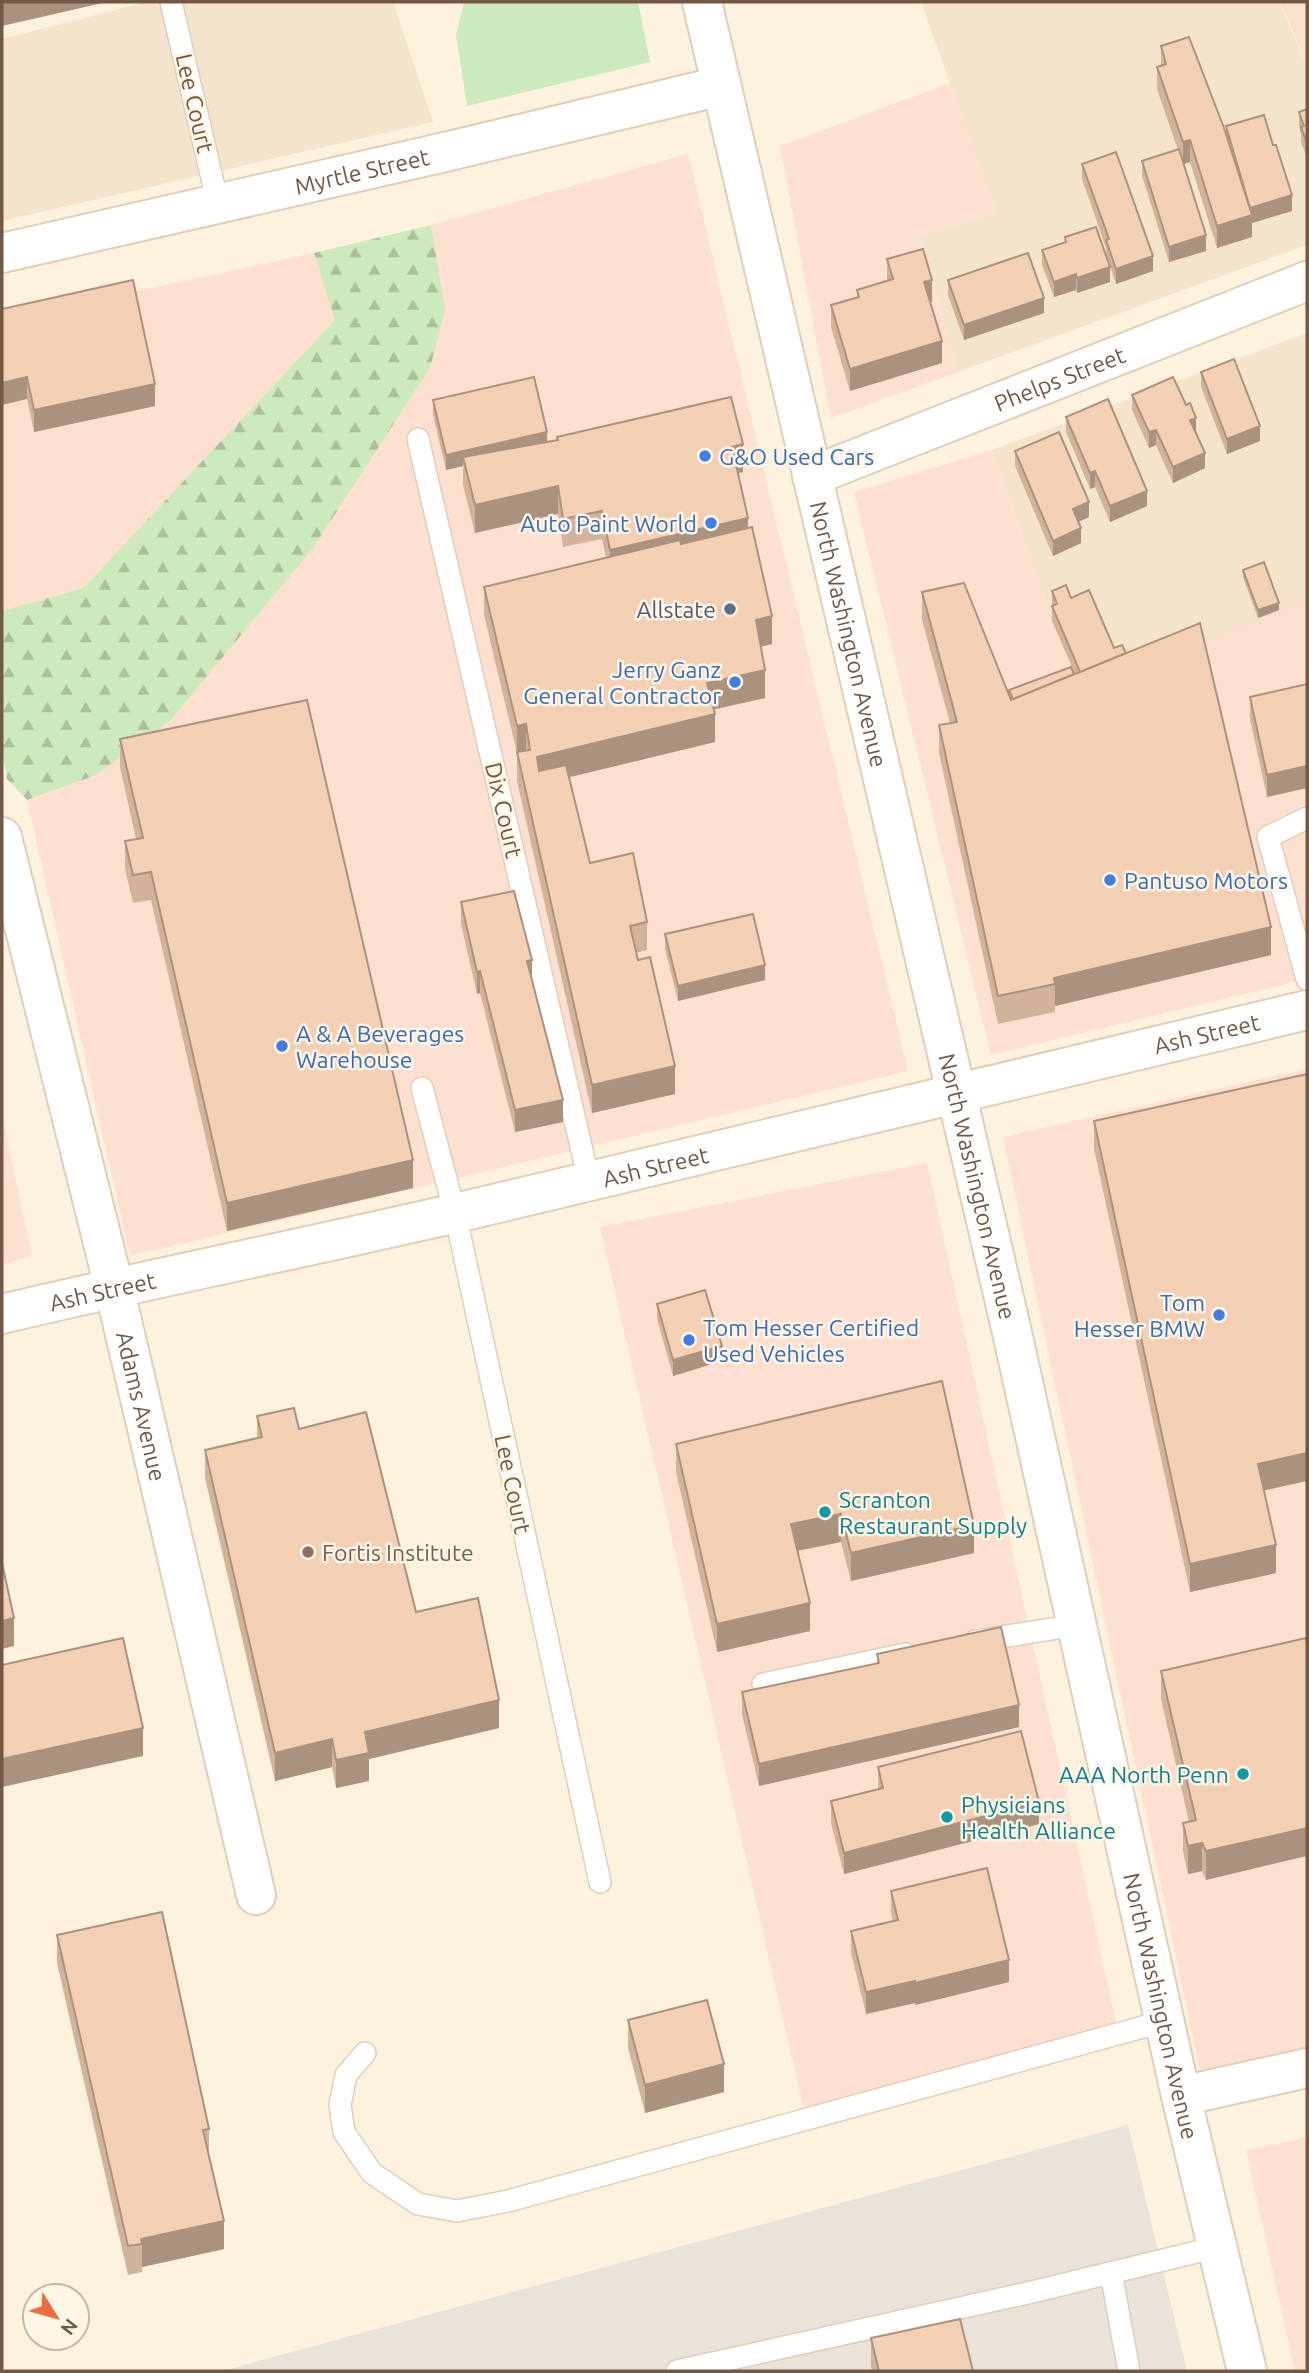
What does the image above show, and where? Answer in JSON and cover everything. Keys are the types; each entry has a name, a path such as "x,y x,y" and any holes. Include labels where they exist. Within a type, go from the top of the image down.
{"street":[{"name":"North Washington Avenue","path":"702,2 1014,1342 1181,2096 1247,2371"},
{"name":"Myrtle Street","path":"2,253 721,86"},
{"name":"Phelps Street","path":"812,475 1307,281"},
{"name":"Adams Avenue","path":"2,837 114,1287 256,1895"},
{"name":"Ash Street","path":"2,1314 455,1213 1307,1010"},
{"path":"1181,2096 1307,2068"}],"lane":[{"name":"Lee Court","path":"171,2 218,204"},
{"name":"Dix Court","path":"418,439 589,1181"},
{"path":"1307,818 1268,837 1307,979"},
{"name":"Lee Court","path":"422,1088 455,1213 600,1882"},
{"path":"954,1644 1077,1625"},
{"path":"763,1684 927,1649"},
{"path":"365,2053 346,2075 340,2105 344,2132 372,2172 418,2204 457,2211 508,2201 1165,2021"},
{"path":"677,2371 1217,2247"},
{"path":"1111,2273 1129,2371"}],"shaded area":[{"path":"146,2 393,2 433,122 2,221 2,39"},
{"path":"921,2 1279,2 1307,66 1307,245 958,372 919,237 996,212"},
{"path":"1280,2 1307,2 1307,65"},
{"path":"950,83 996,212 919,237 958,372 831,418 780,146"},
{"path":"688,154 908,1071 130,1256 27,800 96,775 445,310 431,225"},
{"path":"314,253 336,320 83,588 2,611 2,320"},
{"path":"1307,333 1307,604 1079,697 992,450"},
{"path":"992,450 1079,697 1209,638 1307,600 1307,979 991,1055 854,492"},
{"path":"1307,1069 1307,2053 1201,2076 1003,1137"},
{"path":"2,1115 32,1256 2,1265"},
{"path":"927,1163 1118,2032 805,2114 600,1227"},
{"path":"1128,2125 1187,2371 222,2371"},
{"path":"1307,2137 1307,2371 1295,2371 1246,2151"}],"green space":[{"path":"464,2 638,2 650,62 467,106 456,35"},
{"path":"431,225 445,310 430,368 313,548 170,721 96,775 27,800 7,779 2,749 2,611 83,588 335,320 314,253"}],"building":[{"path":"1189,37 1224,128 1252,215 1217,226 1190,140 1183,142 1157,67 1166,64 1161,46"},
{"path":"1307,109 1307,143 1299,112"},
{"path":"1264,115 1292,195 1250,208 1226,126"},
{"path":"1179,149 1206,235 1169,247 1142,161"},
{"path":"1116,152 1153,256 1116,269 1106,240 1109,239 1082,164"},
{"path":"1096,227 1110,267 1054,282 1042,250 1066,242 1065,237"},
{"path":"923,249 932,280 924,282 942,341 850,369 831,305 859,297 857,290 893,279 887,259"},
{"path":"1028,253 1044,298 964,325 948,280"},
{"path":"133,280 155,384 34,410 27,377 2,383 2,309"},
{"path":"1234,359 1260,426 1227,439 1201,372"},
{"path":"534,377 547,432 446,455 433,400"},
{"path":"1173,377 1186,405 1190,403 1196,418 1190,420 1205,453 1173,467 1156,430 1149,432 1132,395"},
{"path":"731,397 743,444 732,447 748,518 610,550 602,511 563,519 558,486 475,505 463,457 558,440 557,437"},
{"path":"1108,399 1147,491 1110,506 1095,471 1090,473 1066,417"},
{"path":"1059,432 1089,502 1073,509 1081,528 1053,541 1015,451"},
{"path":"752,527 772,616 756,620 765,670 707,683 715,714 537,757 539,771 566,765 590,863 633,853 647,922 630,926 638,960 650,957 675,1066 592,1085 517,752 530,750 526,724 517,726 484,587 680,540 681,544"},
{"path":"1264,562 1279,603 1258,610 1243,570"},
{"name":"Pantuso Motors","path":"964,583 1011,700 1200,623 1271,927 1054,978 1055,984 998,996 939,725 957,722 922,592"},
{"path":"1066,585 1071,598 1089,590 1114,648 1122,645 1126,653 1080,672 1052,606 1057,604 1052,591"},
{"path":"1071,667 1074,674 1013,699 1009,690"},
{"path":"1307,684 1307,766 1267,775 1250,697"},
{"name":"A & A Beverages Warehouse","path":"307,700 413,1160 227,1203 151,872 133,875 125,841 143,838 120,739"},
{"path":"514,891 532,960 527,961 563,1100 515,1110 480,971 477,972 461,902"},
{"path":"753,914 765,965 678,986 665,934"},
{"name":"Tom Hesser BMW","path":"1307,1074 1307,1453 1258,1464 1276,1545 1190,1564 1094,1121"},
{"name":"Tom Hesser Certified Used Vehicles","path":"705,1290 722,1346 673,1360 657,1304"},
{"name":"Scranton Restaurant Supply","path":"942,1381 974,1525 851,1553 841,1514 791,1524 810,1603 717,1624 676,1444"},
{"name":"Fortis Institute","path":"294,1408 299,1429 366,1412 416,1612 478,1598 499,1700 365,1732 369,1753 336,1760 332,1739 275,1753 205,1450 262,1437 257,1416"},
{"path":"2,1563 14,1618 2,1621"},
{"path":"1001,1627 1019,1705 759,1764 742,1692 879,1663 877,1654"},
{"path":"123,1638 143,1728 2,1759 2,1665"},
{"name":"AAA North Penn","path":"1306,1638 1307,1828 1206,1851 1202,1843 1188,1846 1183,1823 1196,1820 1161,1671"},
{"name":"Physicians Health Alliance","path":"1021,1731 1039,1802 844,1853 831,1801 883,1788 878,1767"},
{"path":"987,1868 1009,1960 866,1992 851,1931 898,1920 891,1891"},
{"path":"162,1912 209,2129 203,2130 224,2221 141,2239 142,2244 128,2246 57,1935"},
{"path":"707,2000 724,2064 645,2085 628,2020"},
{"path":"960,2319 973,2371 879,2371 871,2338"}],"place":[{"name":"G&O Used Cars","path":"705,456"},
{"name":"Auto Paint World","path":"711,523"},
{"name":"Allstate","path":"730,609"},
{"name":"Jerry Ganz General Contractor","path":"735,682"},
{"name":"Pantuso Motors","path":"1110,880"},
{"name":"A & A Beverages Warehouse","path":"282,1046"},
{"name":"Tom Hesser BMW","path":"1219,1315"},
{"name":"Tom Hesser Certified Used Vehicles","path":"689,1340"},
{"name":"Scranton Restaurant Supply","path":"825,1512"},
{"name":"Fortis Institute","path":"308,1552"},
{"name":"AAA North Penn","path":"1243,1774"},
{"name":"Physicians Health Alliance","path":"947,1817"}]}
